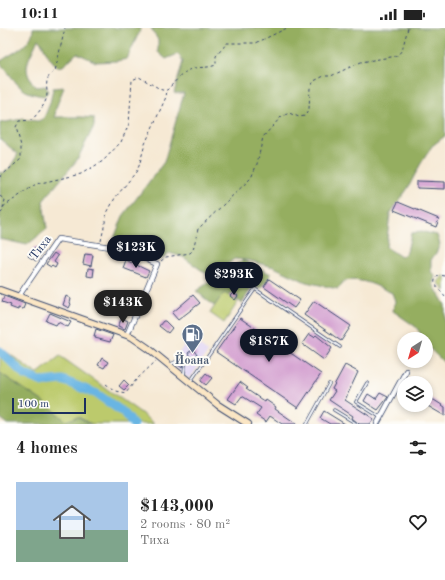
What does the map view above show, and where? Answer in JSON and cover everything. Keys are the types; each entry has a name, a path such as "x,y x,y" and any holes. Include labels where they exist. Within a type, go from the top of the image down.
{"main road":[{"path":"0,290 127,335 142,344 224,409 248,424"}],"street":[{"name":"Тиха","path":"18,297 58,238 123,249 158,264"},
{"path":"127,335 158,264"},
{"path":"376,424 406,371"}],"lane":[{"path":"190,383 254,289 340,347"},
{"path":"168,365 180,360"},
{"path":"183,378 185,364"},
{"path":"367,383 356,402 380,417"},
{"path":"306,424 329,384"},
{"path":"334,410 356,424"}],"path":[{"path":"0,177 21,159 21,146 16,127 19,121 32,120 46,101 47,81 49,74 55,71 65,28"},
{"path":"100,245 107,213 115,198 139,166 145,144 166,97 167,90 181,76 193,68 208,68 216,65 216,56 227,43 256,43 287,28"},
{"path":"158,264 166,258 190,253 193,250 198,229 250,178 257,164 263,136 281,117 289,113 299,117 305,116 309,108 310,88 314,81 324,76 331,76 361,62 397,56 402,50 408,28"},
{"path":"3,208 36,184 81,174 103,161 121,142 129,124 132,80 139,77 162,90 167,90"},
{"path":"0,196 5,200 0,214"},
{"path":"445,276 440,275 435,278 435,284 445,297"},
{"path":"106,384 115,391 126,393 136,380 159,358"}],"shaded area":[{"path":"189,338 208,352 191,377 188,378 173,365 173,362"}],"green space":[{"path":"33,28 141,28 127,59 117,61 96,62 77,53 63,66 57,67 38,39 29,58 27,69 31,80 36,87 46,86 48,92 44,96 30,93 21,88 0,62 0,60 1,61 26,44 30,39"},
{"path":"151,28 445,28 445,136 432,146 408,188 390,214 386,247 401,257 407,252 411,233 424,232 437,235 440,244 431,260 431,272 435,275 433,284 445,305 445,364 433,352 433,332 419,332 416,327 393,311 395,301 392,293 374,285 363,281 351,280 344,281 338,289 306,282 274,267 247,260 234,259 211,277 183,257 169,253 162,259 113,241 123,216 164,162 184,93 174,93 183,61 178,54 166,59 158,52 158,40"},
{"path":"64,87 56,108 55,117 94,118 94,126 77,160 43,201 47,229 27,245 0,239 0,172 3,173 9,169 18,154 0,139 0,123 22,119 38,121 44,118 50,103 53,88"},
{"path":"243,260 271,274 263,287 258,288 255,284 255,272 248,271 241,266 234,276 251,289 242,303 236,299 238,296 233,293 230,296 224,293 214,306 196,291"},
{"path":"444,275 445,276 445,291 438,282"},
{"path":"224,292 238,302 224,323 210,313"},
{"path":"0,347 37,374 60,356 141,413 154,424 91,424 78,417 66,421 45,403 0,373"},
{"path":"0,373 45,403 66,421 78,417 91,424 8,424 0,418"}],"building":[{"path":"417,181 445,182 445,189 417,188"},
{"path":"398,202 439,219 436,227 394,210"},
{"path":"35,247 43,252 36,261 28,256"},
{"path":"54,253 58,256 54,262 57,264 55,268 46,264"},
{"path":"85,254 93,255 91,266 83,264"},
{"path":"126,260 149,271 146,277 123,268"},
{"path":"241,266 248,271 246,275 238,270"},
{"path":"88,268 94,269 93,277 87,276"},
{"path":"269,279 300,300 294,308 264,287"},
{"path":"233,293 238,296 235,300 230,296"},
{"path":"193,295 200,303 178,320 172,313"},
{"path":"4,296 25,304 23,309 18,308 18,310 10,307 11,305 2,302"},
{"path":"66,296 71,299 69,308 63,305"},
{"path":"314,301 351,326 341,341 304,315"},
{"path":"50,313 71,322 68,327 58,322 56,325 46,321"},
{"path":"122,318 128,321 125,329 118,326"},
{"path":"240,318 321,374 298,408 216,352"},
{"path":"163,321 165,321 172,328 168,333 159,326"},
{"path":"96,329 113,335 110,342 95,338 96,336 94,336"},
{"path":"309,334 314,337 316,335 332,348 324,360 302,344"},
{"name":"Йоана","path":"193,349 197,355 191,359 188,353"},
{"path":"183,357 188,361 183,362 182,368 177,364 182,362"},
{"path":"102,358 108,362 104,368 98,365"},
{"path":"345,365 358,372 345,400 374,419 370,424 359,424 352,418 353,416 329,400 335,391 332,389"},
{"path":"206,373 212,378 206,385 201,381 201,379"},
{"path":"124,380 129,385 124,390 119,386"},
{"path":"240,382 248,388 246,389 265,402 266,400 276,407 275,409 297,424 282,424 270,416 266,422 256,415 261,408 242,396 236,404 228,399"},
{"path":"380,393 388,397 378,410 364,401 368,394 376,399"},
{"path":"433,399 445,407 445,416 433,409"},
{"path":"324,411 345,424 330,424 320,418"}],"waterway":[{"path":"0,351 25,375 43,382 62,380 97,394 124,413 133,424"}],"place":[{"name":"Йоана","path":"192,354"}]}
